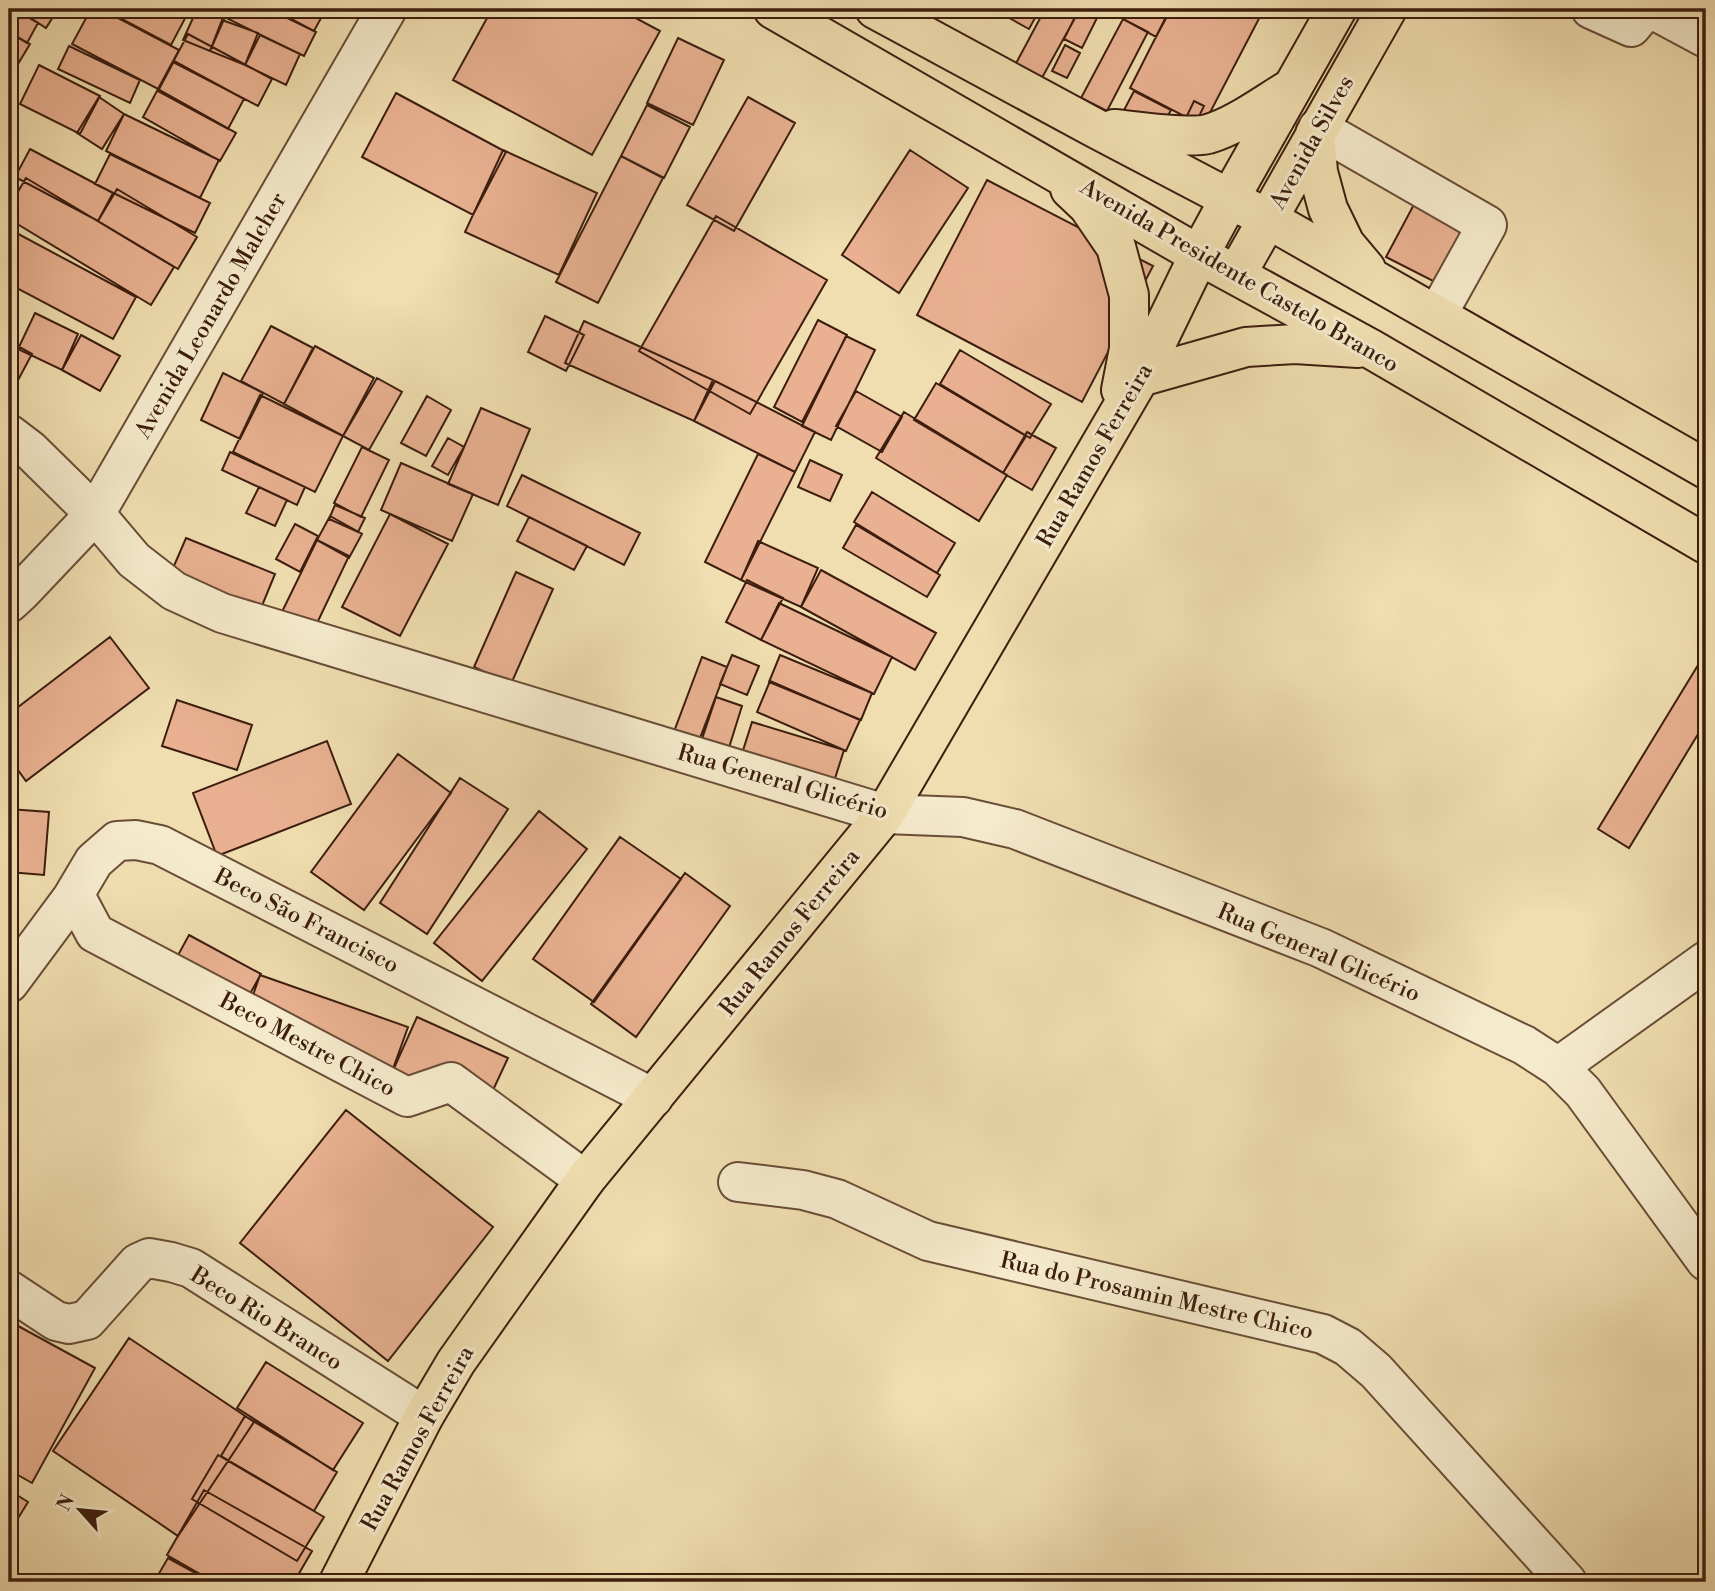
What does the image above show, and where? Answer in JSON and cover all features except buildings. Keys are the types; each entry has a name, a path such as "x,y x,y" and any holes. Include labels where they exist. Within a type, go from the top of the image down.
{"main road":[{"path":"875,9 1268,219 1706,469"},
{"name":"Avenida Silves","path":"1199,255 1337,9"},
{"name":"Avenida Silves","path":"1236,275 1387,9"},
{"name":"Avenida Presidente Castelo Branco","path":"794,14 1199,255 1371,349 1706,544"},
{"path":"1095,128 1183,135 1206,134 1231,124 1292,88"},
{"path":"1317,131 1318,172 1328,209 1345,244 1374,279"},
{"path":"1046,165 1088,206 1116,247 1124,274 1129,295 1129,349 1114,422"},
{"name":"Rua Ramos Ferreira","path":"339,1582 424,1416 463,1353 585,1180 885,814 1140,377 1199,255"},
{"path":"1140,377 1246,347 1295,344 1371,349"}],"street":[{"name":"Avenida Leonardo Malcher","path":"9,603 94,514 387,9"},
{"path":"1591,9 1631,27 1646,9"},
{"path":"1652,9 1706,38"},
{"path":"1317,131 1488,225 1437,315"},
{"name":"Rua General Glicério","path":"9,434 30,450 94,514 134,560 174,591 222,613 885,814 963,817 1015,829 1321,948 1524,1045 1558,1067 1583,1092 1706,1261"},
{"name":"Beco São Francisco","path":"9,983 72,898 94,861 117,841 136,840 160,845 653,1098"},
{"name":"Beco Mestre Chico","path":"72,898 79,903 94,933 407,1097 451,1082 585,1180"},
{"path":"1558,1067 1706,961"},
{"name":"Rua do Prosamin Mestre Chico","path":"738,1182 803,1190 837,1199 928,1241 1323,1334 1348,1347 1376,1371 1567,1582"},
{"name":"Beco Rio Branco","path":"9,1290 56,1321 69,1324 87,1320 138,1263 149,1258 191,1268 424,1416"}]}
